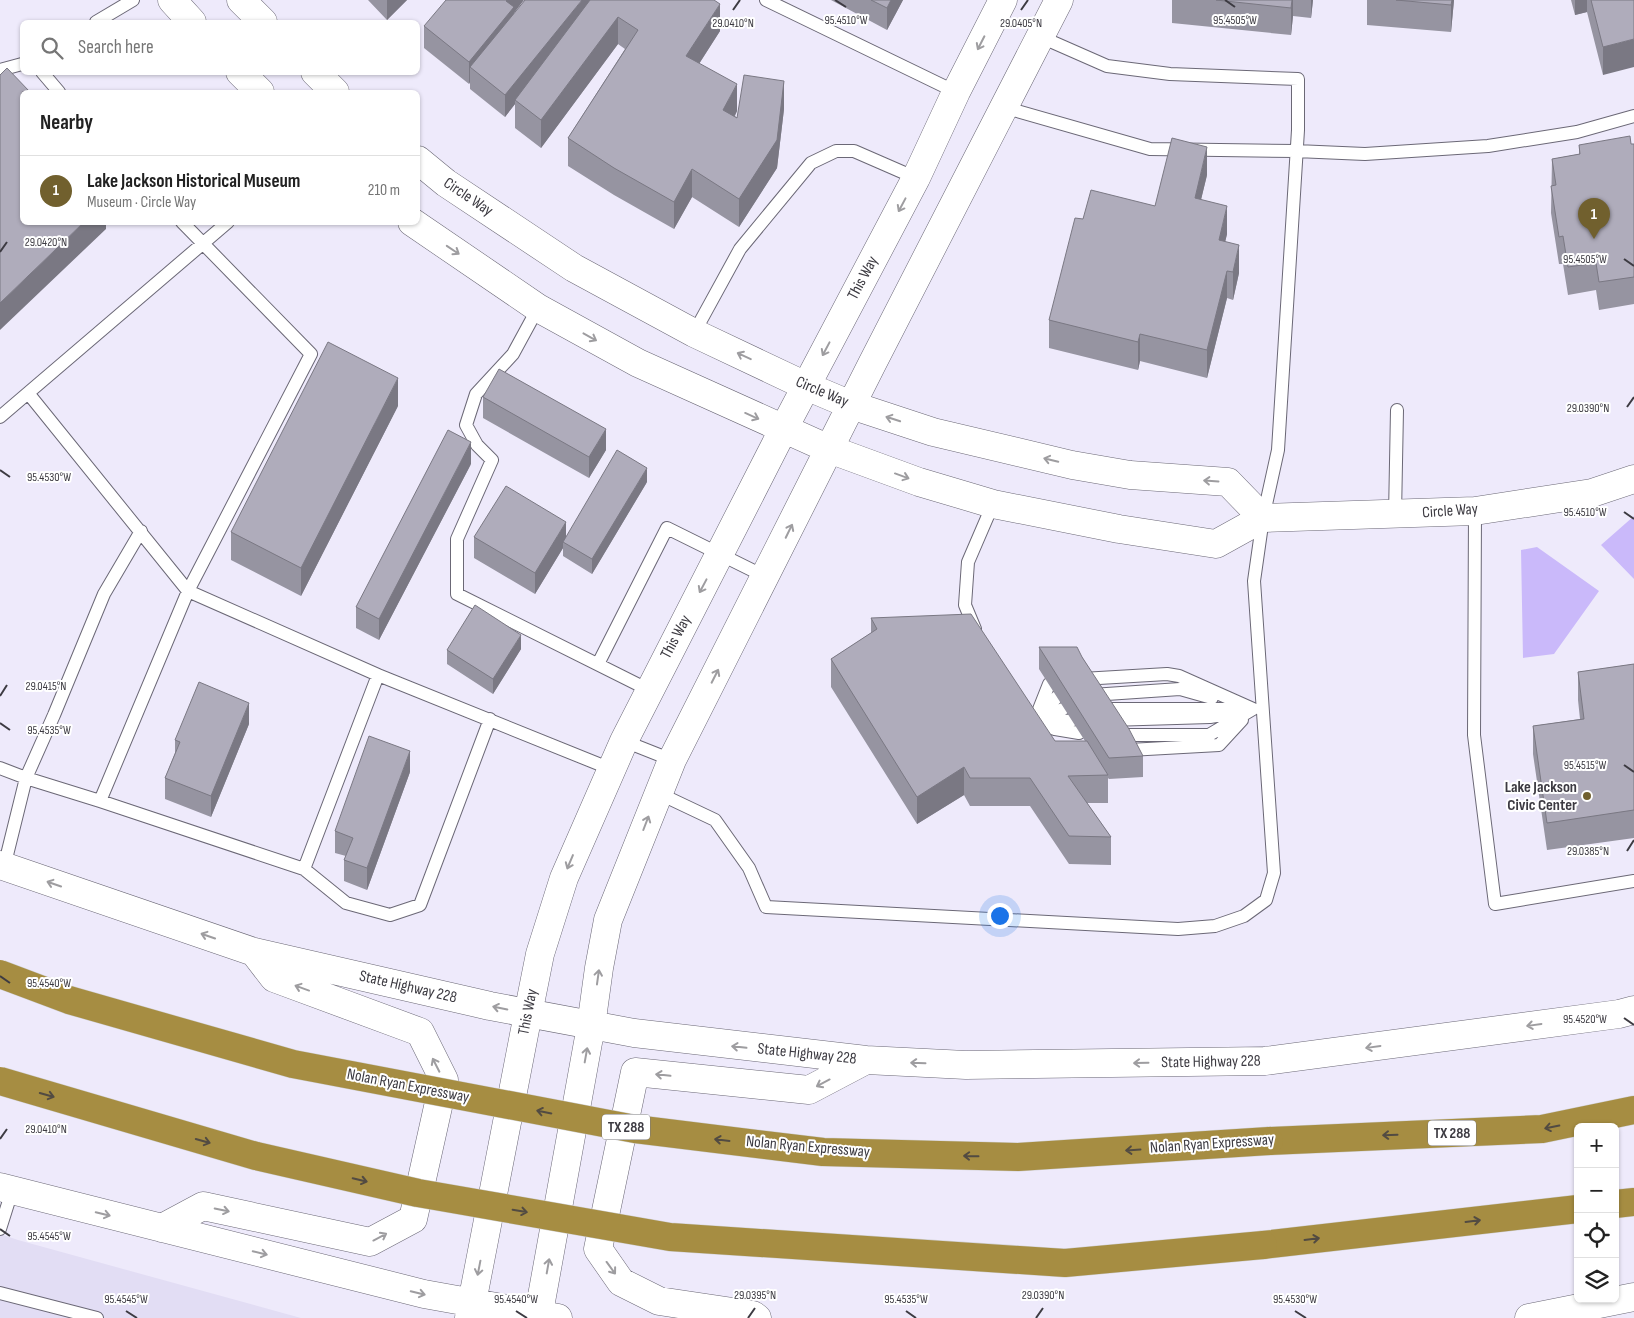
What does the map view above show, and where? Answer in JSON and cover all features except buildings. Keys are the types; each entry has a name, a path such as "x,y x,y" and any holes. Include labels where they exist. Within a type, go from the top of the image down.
{"highway":[{"name":"Nolan Ryan Expressway","path":"0,974 69,1000 293,1064 636,1129 823,1152 1018,1157 1269,1141 1542,1129 1634,1110"},
{"path":"0,1081 256,1156 418,1193 670,1238 1064,1263 1264,1245 1574,1209"},
{"path":"1619,1204 1634,1202"}],"street":[{"path":"172,0 190,20"},
{"path":"241,0 261,20"},
{"name":"This Way","path":"470,1310 540,954 564,878 611,769 649,690 916,178 956,92 1003,0"},
{"path":"6,1189 424,1294 470,1310 545,1317 608,920 672,760 766,577 851,405 1059,0"},
{"path":"243,75 258,90"},
{"path":"318,75 333,90"},
{"name":"Circle Way","path":"420,162 446,183 574,268 694,333 806,386 851,405 933,432 1072,465 1130,475 1228,482 1263,518"},
{"name":"Circle Way","path":"416,225 538,308 638,363 783,430 829,449 920,482 993,504 1119,529 1216,544 1263,518 1475,511 1592,493 1634,479"},
{"name":"State Highway 228","path":"2,866 254,952 528,1014 634,1033 714,1044 866,1060 966,1065 1265,1061 1609,1015 1634,1010"},
{"path":"162,1228 203,1206 370,1242 413,1219 444,1080 420,1032 274,978 254,952"},
{"path":"757,1318 753,1315 659,1301 621,1282 598,1249 635,1072 809,1090 866,1060"},
{"path":"1529,1318 1634,1297"}],"lane":[{"path":"99,20 133,0"},
{"path":"766,0 956,92"},
{"path":"658,793 715,820 749,868 766,907 1178,929 1214,926 1244,916 1266,900 1274,873 1257,709 1254,582 1263,518 1278,450 1298,130 1298,79 1170,74 1107,66 1041,37"},
{"path":"0,70 20,65"},
{"path":"45,75 57,90"},
{"path":"1003,107 1150,149 1365,154 1488,146 1577,132 1634,116"},
{"path":"694,333 740,249 812,163 836,151 854,151 916,178"},
{"path":"100,801 188,590 311,354 185,225"},
{"path":"0,417 225,225"},
{"path":"538,308 513,354 476,394 466,425 477,445 492,460 457,539 457,594 649,690"},
{"path":"28,393 188,590 378,675 611,769"},
{"path":"1395,514 1397,410"},
{"path":"980,642 965,605 968,562 993,504"},
{"path":"1475,511 1474,735 1495,904 1634,881"},
{"path":"598,664 667,528 766,577"},
{"path":"2,866 26,778 104,594 141,531"},
{"path":"1082,679 1167,674 1179,676 1257,709"},
{"path":"304,869 378,675"},
{"path":"1034,722 1048,684"},
{"path":"1092,695 1180,689 1257,709"},
{"path":"1034,722 1057,697"},
{"path":"1024,706 1034,722 1055,741"},
{"path":"1102,708 1257,709"},
{"path":"1034,722 1063,709"},
{"path":"1109,720 1210,717 1257,709"},
{"path":"1118,735 1209,735 1257,709"},
{"path":"1128,750 1219,745 1257,709"},
{"path":"0,768 304,869 346,903 390,915 420,905 490,719"},
{"path":"1034,722 1071,721"},
{"path":"1034,722 1055,729 1079,733"},
{"path":"624,741 672,760"},
{"path":"0,1228 6,1189"},
{"path":"0,1293 97,1318"}],"shaded area":[{"path":"1634,516 1634,579 1601,545"},
{"path":"1537,547 1599,591 1554,654 1523,658 1521,550"},
{"path":"0,1234 18,1240 301,1318 0,1318"}],"place":[{"name":"Lake Jackson Historical Museum","path":"1594,239"},
{"name":"Lake Jackson Civic Center","path":"1587,796"}]}
